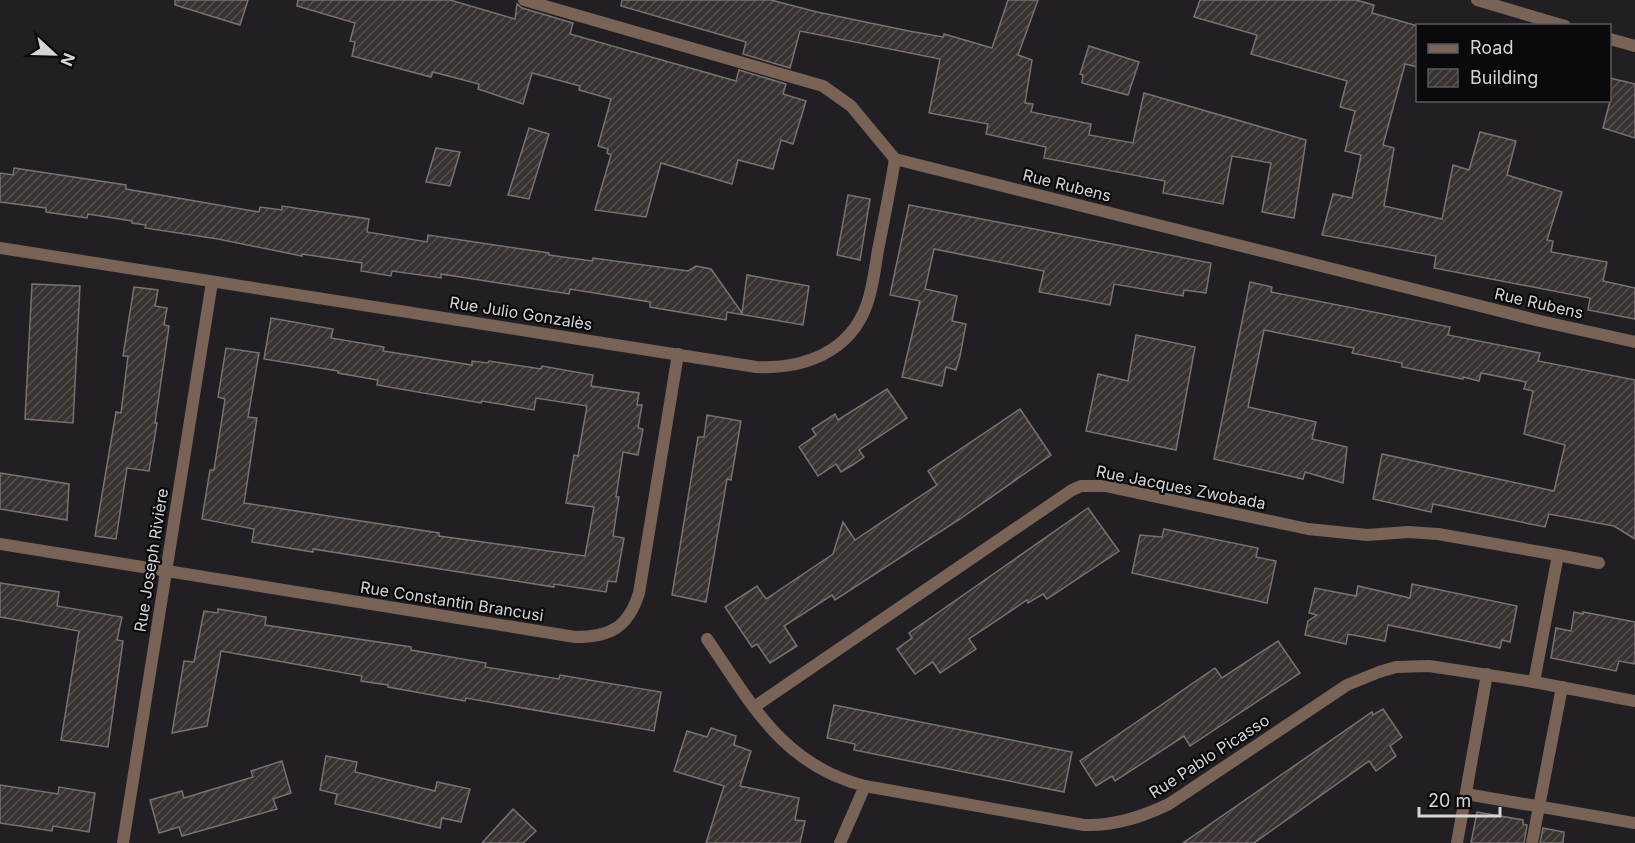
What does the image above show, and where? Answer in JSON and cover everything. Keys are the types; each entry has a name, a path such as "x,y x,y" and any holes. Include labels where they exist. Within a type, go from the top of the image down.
{"street":[{"path":"524,0 823,86 851,106 895,159"},
{"path":"1477,0 1558,24"},
{"path":"1611,39 1635,46"},
{"name":"Rue Rubens","path":"895,159 1530,318 1635,342"},
{"name":"Rue Julio Gonzalès","path":"0,248 756,367 784,367 798,365 822,355 845,339 859,321 867,302 895,159"},
{"name":"Rue Joseph Rivière","path":"123,843 212,282"},
{"name":"Rue Constantin Brancusi","path":"0,544 575,637 593,637 611,632 624,624 634,610 639,593 678,354"},
{"name":"Rue Jacques Zwobada","path":"754,707 1081,486 1105,486 1308,529 1367,535 1408,532 1438,534 1599,563"},
{"path":"1534,682 1558,555"},
{"name":"Rue Pablo Picasso","path":"707,639 754,707 782,741 807,762 834,777 865,786 1069,824 1097,826 1141,817 1169,804 1332,694 1361,678 1396,667 1429,666 1534,682 1635,701"},
{"path":"1457,843 1487,675"},
{"path":"1532,843 1562,687"},
{"path":"840,843 865,786"},
{"path":"1466,794 1635,823"}],"building":[{"path":"175,0 248,0 240,25 175,5"},
{"path":"298,0 450,0 515,19 517,4 522,8 573,23 570,34 736,81 739,70 786,84 783,94 806,101 793,144 781,140 773,169 738,160 732,184 661,163 646,217 595,210 611,155 607,153 608,149 598,146 611,99 579,90 580,86 532,73 523,104 478,89 479,84 433,72 431,77 352,56 355,42 350,41 355,23 297,6"},
{"path":"622,0 771,0 909,31 943,37 944,34 992,48 1008,0 1038,0 1018,55 1032,60 1025,103 1033,104 1031,112 1091,124 1089,135 1133,143 1144,93 1306,140 1294,218 1262,212 1271,163 1232,156 1223,204 1163,193 1165,181 1044,158 1046,147 986,134 988,124 929,113 940,59 800,31 790,68 743,54 746,42 621,6"},
{"path":"1200,0 1356,0 1374,5 1372,13 1416,25 1416,67 1405,64 1383,145 1394,148 1384,206 1442,219 1453,165 1469,170 1480,132 1516,141 1507,175 1562,192 1547,240 1553,241 1551,252 1607,262 1603,281 1635,288 1635,319 1588,310 1590,298 1434,268 1436,256 1322,235 1333,194 1352,198 1361,155 1345,151 1355,111 1340,107 1347,81 1251,54 1257,35 1194,17"},
{"path":"1089,46 1139,62 1128,95 1082,83 1083,75 1080,74"},
{"path":"1611,78 1635,84 1635,138 1603,128 1611,102"},
{"path":"529,128 549,134 529,199 508,195"},
{"path":"436,148 460,152 450,186 426,182"},
{"path":"14,168 126,185 126,189 259,212 260,207 282,210 282,206 369,219 367,232 427,242 428,235 592,261 593,258 688,271 696,266 711,269 742,313 747,275 809,286 803,325 727,312 726,320 650,307 650,302 570,289 569,294 441,274 441,278 392,271 391,276 361,271 362,263 302,254 302,256 218,239 145,228 146,225 132,223 132,221 88,214 87,218 46,212 46,208 0,202 0,173 13,175"},
{"path":"848,195 870,199 860,260 837,255"},
{"path":"909,205 1211,263 1206,293 1184,290 1183,296 1114,284 1110,305 1039,292 1044,271 934,249 925,289 957,296 952,321 966,324 960,356 956,370 946,367 942,386 902,377 920,301 890,295"},
{"path":"1250,282 1272,287 1271,292 1450,327 1448,335 1540,353 1538,361 1635,380 1635,539 1614,526 1549,514 1545,527 1433,504 1431,512 1373,499 1382,454 1554,491 1565,445 1524,434 1533,391 1524,389 1526,382 1481,373 1479,381 1402,367 1402,363 1352,353 1354,348 1264,330 1248,407 1316,422 1312,439 1347,447 1343,483 1305,472 1303,479 1214,459"},
{"path":"32,284 80,286 73,423 25,419"},
{"path":"134,287 158,290 155,306 167,308 164,325 169,326 149,471 127,468 116,539 95,536 116,412 121,413 128,356 123,356"},
{"path":"271,318 333,329 331,338 384,347 383,351 472,365 472,361 488,363 489,361 541,369 542,366 593,375 591,386 639,393 637,405 642,405 638,428 643,429 638,455 623,452 616,497 619,497 613,536 624,538 616,582 608,581 606,592 554,584 554,587 313,549 313,552 252,542 254,529 202,519 210,470 214,470 225,399 218,397 226,348 259,353 248,417 257,418 244,503 439,533 439,536 585,556 594,507 566,503 574,455 578,456 587,406 536,398 534,410 482,401 481,403 377,385 378,380 264,359"},
{"path":"1136,335 1195,347 1176,450 1086,431 1098,374 1128,381"},
{"path":"887,389 907,418 859,450 864,457 854,464 841,472 836,464 818,476 799,447 816,435 812,429 835,414 838,420"},
{"path":"1020,409 1051,455 960,519 835,600 832,595 784,626 797,646 770,663 757,644 752,647 725,607 757,586 766,599 833,554 843,522 855,540 937,485 928,471"},
{"path":"707,415 741,421 731,480 727,479 706,602 672,595 698,437 704,437"},
{"path":"0,473 69,484 67,520 0,509"},
{"path":"1088,508 1119,551 1047,599 1043,594 1028,603 1027,600 969,639 976,649 940,673 933,662 915,674 897,649 912,638 909,633"},
{"path":"1164,529 1258,548 1256,557 1276,561 1267,603 1132,573 1140,535 1162,537"},
{"path":"0,583 59,592 57,606 122,617 117,640 123,641 108,747 61,740 79,631 0,617"},
{"path":"1412,584 1517,606 1510,642 1502,640 1500,648 1388,625 1385,641 1348,634 1346,644 1305,635 1308,621 1317,615 1309,613 1315,588 1356,596 1358,586 1410,598"},
{"path":"218,609 266,617 265,625 411,647 411,650 486,663 485,667 559,679 560,675 661,692 654,731 466,698 465,701 388,687 388,685 361,681 362,676 221,651 207,726 172,733 184,661 194,662 204,611 218,613"},
{"path":"1574,612 1635,622 1635,664 1619,661 1616,671 1551,658 1556,628 1571,631"},
{"path":"1278,641 1300,673 1190,746 1184,736 1115,781 1112,776 1096,786 1080,761 1215,668 1222,678"},
{"path":"834,705 1072,752 1064,792 854,750 855,744 827,738"},
{"path":"1383,709 1402,737 1390,746 1396,756 1376,771 1369,761 1254,843 1183,843 1372,712 1373,715"},
{"path":"711,728 736,736 734,745 751,751 740,786 799,798 795,820 805,821 800,843 706,843 724,786 674,771 687,731 707,737"},
{"path":"326,756 357,762 355,772 435,791 437,782 470,789 461,822 442,818 440,828 335,804 337,794 320,790"},
{"path":"282,761 291,793 273,799 277,809 182,836 179,827 159,833 150,800 182,791 184,798 253,777 251,771"},
{"path":"0,785 58,794 59,787 95,793 89,832 53,826 52,831 0,823"},
{"path":"513,809 536,831 523,843 482,843"},
{"path":"1477,812 1523,820 1523,824 1527,825 1524,843 1471,843"},
{"path":"1543,828 1564,832 1563,843 1540,843"}]}
